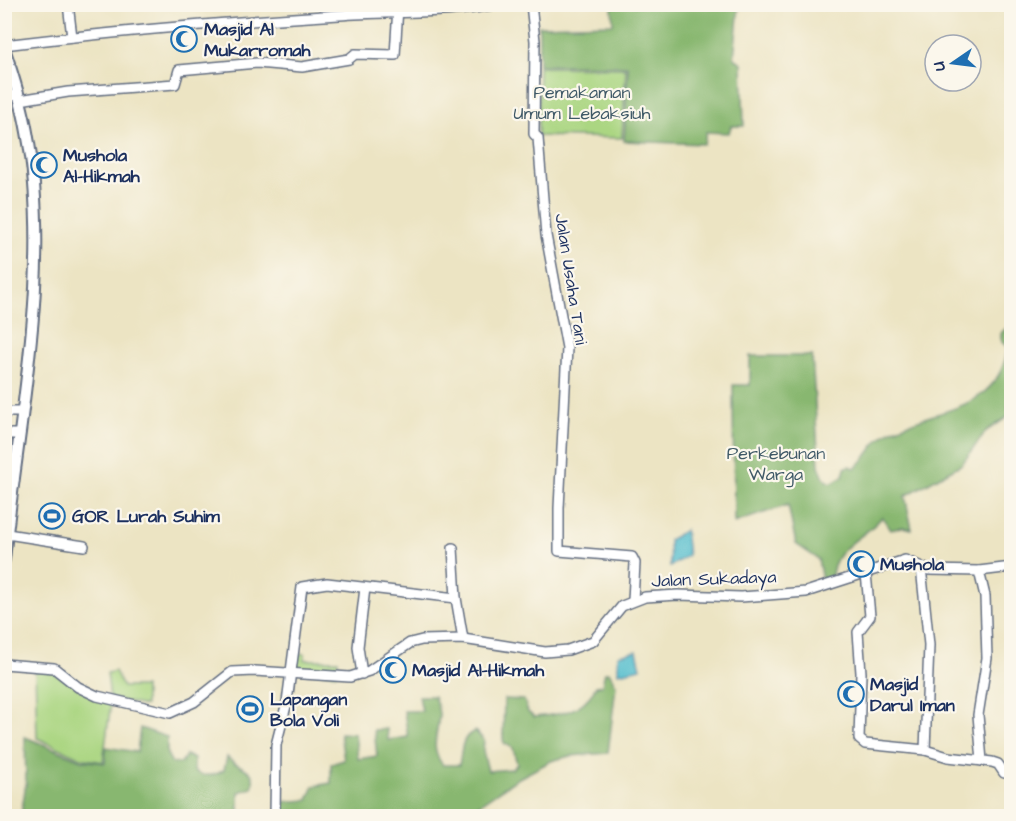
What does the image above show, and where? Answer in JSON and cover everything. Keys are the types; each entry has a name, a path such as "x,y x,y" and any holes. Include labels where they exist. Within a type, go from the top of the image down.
{"main road":[{"path":"4,46 19,97 31,156 36,246 33,311 19,434 9,480 8,534 4,560"}],"street":[{"path":"68,4 72,37"},
{"path":"4,46 72,37 363,9 498,4"},
{"name":"Jalan Usaha Tani","path":"531,4 535,41 534,134 538,138 546,235 567,348 559,550 632,557 635,563 633,600"},
{"path":"4,97 175,84 179,70 257,63 302,67 349,59 355,54 395,56 398,8"},
{"path":"4,412 21,412"},
{"path":"4,434 19,434"},
{"path":"8,534 84,546"},
{"path":"453,548 456,598 463,639"},
{"name":"Jalan Sukadaya","path":"4,664 54,668 78,687 97,696 162,712 187,706 232,672 291,672 344,677 362,674 387,661 411,643 463,639 545,652 568,650 593,641 617,610 633,600 663,595 795,595 904,560 913,561 929,570 979,571 1011,567"},
{"path":"921,567 929,645 925,750"},
{"path":"979,571 985,596 987,658 978,715 981,761"},
{"path":"866,573 870,616 858,633 861,673 859,739 865,744 925,750 948,757 998,764 1004,773 1011,773"},
{"path":"275,816 276,745 291,672 302,587 327,583 456,598"},
{"path":"362,674 358,647 365,588"}],"green space":[{"path":"612,5 739,5 734,58 742,63 744,126 731,126 729,133 706,132 704,144 624,141 628,66 539,65 539,26 613,24"},
{"name":"Pemakaman Umum Lebaksiuh","path":"539,67 626,68 622,138 538,136"},
{"name":"Perkebunan Warga","path":"1011,324 1012,403 1008,406 1011,415 986,431 962,464 905,496 912,529 902,527 891,530 882,517 843,551 833,568 832,580 822,581 818,559 796,544 788,505 734,523 733,385 750,385 750,356 812,356 819,466 825,480 831,483 843,476 845,468 849,466 855,468 890,431 963,405 992,385 1002,369 1008,348 1001,341 1001,333"},
{"path":"295,653 305,654 305,660 338,660 337,674 293,670"},
{"path":"35,668 44,668 111,702 103,762 81,758 37,738"},
{"path":"115,671 123,687 145,687 145,706 110,698 107,673"},
{"path":"605,672 609,672 616,685 608,753 570,756 551,761 517,779 462,816 282,816 281,802 308,800 314,786 331,783 331,764 344,760 340,733 355,734 358,759 377,756 374,730 387,729 388,740 408,737 404,711 422,711 419,696 434,696 436,701 439,715 435,747 443,765 459,765 464,741 475,731 484,740 483,751 488,771 512,769 517,764 513,748 504,743 503,739 504,699 524,700 528,712 534,717 563,713 583,703 596,686 602,685"},
{"path":"140,728 167,737 167,754 172,763 181,763 186,755 194,759 194,771 202,775 216,774 224,770 227,757 250,772 253,781 252,788 239,792 239,816 21,816 26,783 25,737 81,760 105,763 106,747 137,752"}],"water":[{"path":"685,530 688,555 670,567 669,540"},
{"path":"637,651 641,668 618,673 618,655"}],"place":[{"name":"Masjid Al Mukarromah","path":"184,39"},
{"name":"Mushola Al-Hikmah","path":"44,165"},
{"name":"GOR Lurah Suhim","path":"52,516"},
{"name":"Mushola","path":"861,564"},
{"name":"Masjid Al-Hikmah","path":"393,670"},
{"name":"Masjid Darul Iman","path":"851,694"},
{"name":"Lapangan Bola Voli","path":"250,709"}]}
